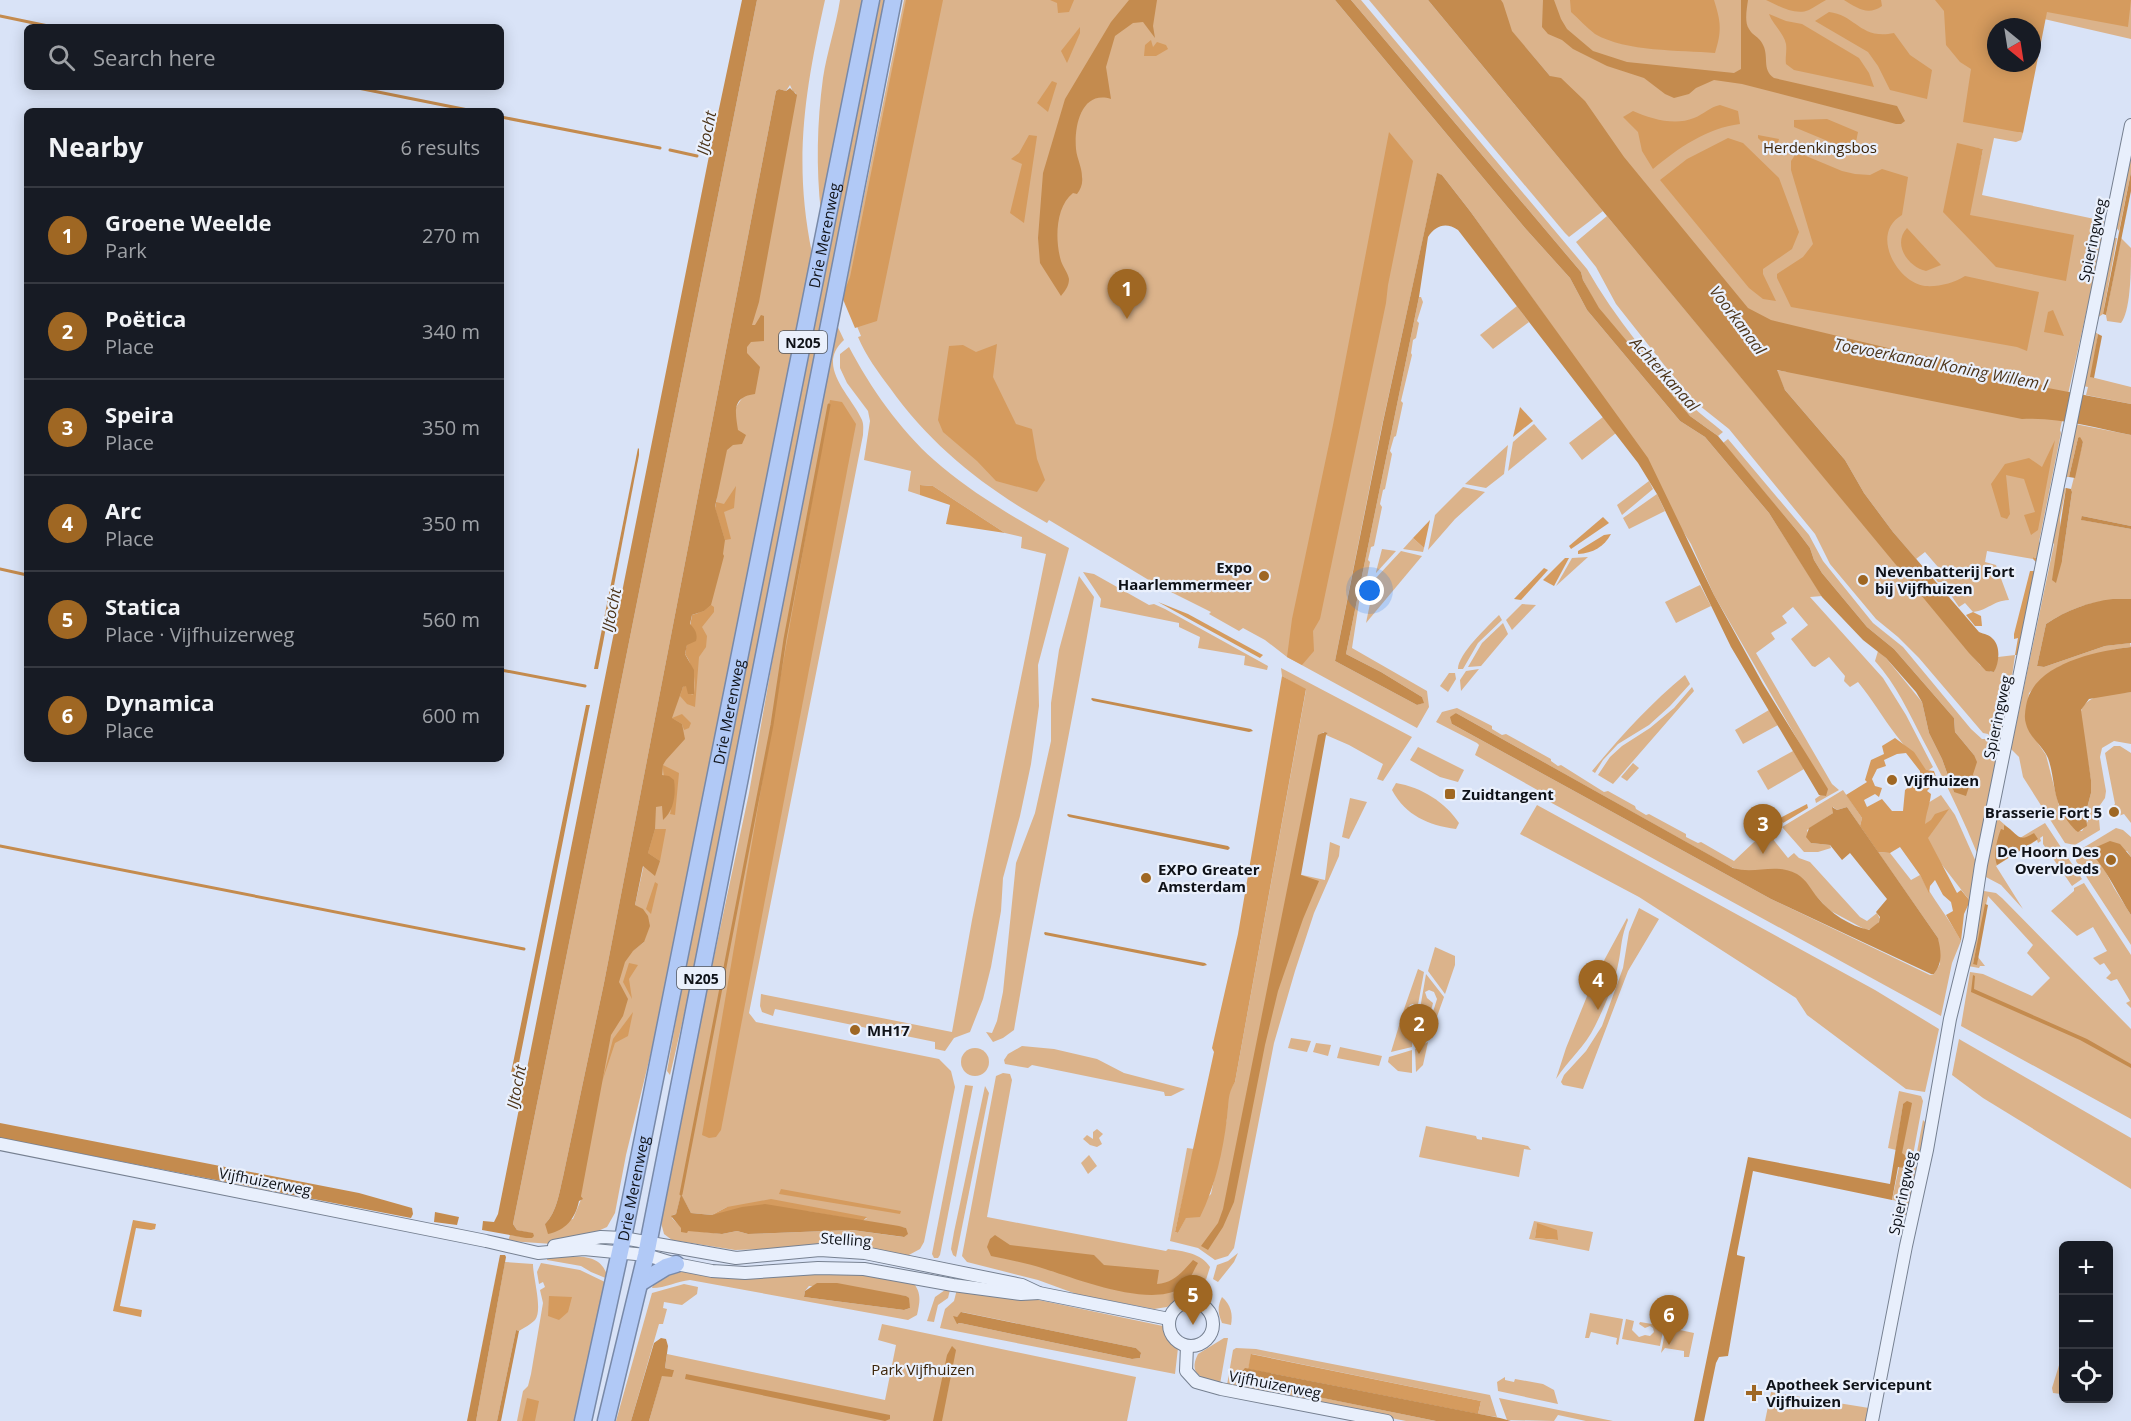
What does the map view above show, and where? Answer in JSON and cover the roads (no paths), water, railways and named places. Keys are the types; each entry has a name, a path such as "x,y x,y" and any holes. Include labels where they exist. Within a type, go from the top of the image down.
{"highway":[{"name":"Drie Merenweg","path":"583,1421 621,1245 871,0"},
{"name":"Drie Merenweg","path":"606,1421 647,1249 893,0"},
{"path":"640,1283 666,1267 676,1264"}],"street":[{"name":"Spieringweg","path":"1872,1421 1927,1150 1950,1019 1970,938 1981,866 2131,125"},
{"name":"Vijfhuizerweg","path":"0,1144 538,1253 621,1245 647,1249"},
{"name":"Stelling","path":"647,1249 676,1264 712,1270 745,1273 818,1268 864,1269 953,1285 1021,1294 1040,1293 1169,1319"},
{"name":"Stelling","path":"647,1249 736,1258 820,1250 866,1253 1022,1284 1040,1293"},
{"path":"1187,1302 1201,1304 1211,1314 1214,1321 1211,1335 1201,1345 1187,1346 1172,1337 1169,1319 1176,1308 1187,1302"},
{"name":"Vijfhuizerweg","path":"1187,1346 1186,1371 1196,1382 1221,1389 1387,1421"}],"water":[{"path":"742,0 757,0 513,1224 517,1230 533,1233 534,1236 526,1238 482,1230 483,1221 494,1222 498,1214"},
{"path":"1129,0 1157,0 1153,26 1155,38 1143,22 1133,23 1115,36 1106,67 1111,99 1093,100 1081,112 1076,131 1076,149 1082,184 1077,194 1073,193 1063,207 1057,234 1061,261 1069,279 1068,286 1061,296 1040,263 1038,238 1043,173 1065,99 1111,22"},
{"path":"1335,0 1351,0 1581,272 1599,308 1690,416 1718,436 1798,532 1810,548 1822,573 1867,627 1894,649 1954,718 1955,732 1977,762 1966,796 1954,792 1942,759 1929,733 1922,702 1916,692 1886,658 1863,640 1822,597 1769,513 1705,437 1680,421 1587,310 1570,278 1525,228"},
{"path":"1428,0 1501,0 1512,31 1550,76 1561,78 1585,101 1624,157 1748,308 1771,320 1888,348 2022,376 2048,388 2131,404 2131,435 2063,421 2022,419 1777,370 1785,390 1845,460 1864,493 1893,532 1979,632 1990,636 1996,642 1998,655 1994,672 1986,671 1969,653"},
{"path":"1543,0 1554,0 1567,29 1593,51 1627,62 1734,73 1741,69 1741,0 1748,0 1747,26 1762,43 1768,71 1774,78 1897,106 1905,121 1896,124 1742,84 1714,80 1696,88 1689,94 1674,98 1644,78 1607,66 1548,34 1542,27"},
{"path":"790,88 797,95 759,302 752,325 755,325 761,315 764,316 764,341 751,342 747,347 747,353 760,367 755,394 742,398 737,406 738,430 746,435 742,444 733,445 727,450 715,507 725,540 724,556 711,605 704,611 692,615 690,624 697,638 696,641 687,645 685,654 694,670 694,694 688,694 686,686 683,687 672,718 682,724 685,739 663,765 662,775 674,780 673,802 670,812 663,820 662,806 656,807 655,829 648,853 660,861 655,876 643,866 635,905 643,909 648,916 650,926 644,942 625,962 619,982 628,999 623,1016 611,1035 581,1196 583,1199 579,1201 575,1213 565,1227 548,1234 545,1224 559,1196 604,983 776,91 779,89 786,91"},
{"path":"2131,172 2131,191 2106,315 2103,314"},
{"path":"1437,173 1442,175 1470,211 1648,458 1714,595 1763,684 1828,789 1826,796 1819,795 1731,647 1657,494 1638,463 1458,230 1449,226 1438,227 1428,237 1419,297 1346,654 1422,697 1424,703 1417,705 1335,661 1383,422"},
{"path":"2098,334 2102,336 2094,378 2090,377"},
{"path":"2080,437 2083,442 2075,478 2069,477 2078,438"},
{"path":"638,448 639,455 598,669 594,669"},
{"path":"2066,488 2071,489 2072,492 2062,561 2056,583 2052,580"},
{"path":"2082,516 2131,526 2131,529 2081,520"},
{"path":"2113,599 2131,599 2131,643 2105,646 2044,667 2037,666 2046,624 2078,607"},
{"path":"2131,647 2131,692 2089,699 2081,710 2091,793 2086,812 2087,826 2078,832 2061,810 2048,758 2026,724 2026,706 2031,692 2040,680 2053,670 2084,656"},
{"path":"1092,698 1251,729 1253,731 1093,701"},
{"path":"586,705 590,705 517,1073 511,1073"},
{"path":"1456,713 1733,868 1741,870 1781,869 1797,874 1834,914 1869,930 1879,922 1880,917 1876,912 1887,899 1850,853 1842,860 1830,845 1811,843 1806,837 1809,828 1833,813 1832,807 1837,810 1847,807 1938,938 1940,957 1937,970 1931,974 1771,899 1452,724 1450,717"},
{"path":"1328,733 1301,875 1319,881 1278,991 1234,1202 1223,1227 1208,1250 1201,1246 1218,1223 1223,1209 1318,735"},
{"path":"1068,814 1230,848 1228,850 1069,817"},
{"path":"2004,825 2018,836 2024,838 2034,833 2038,839 1997,865 1996,847"},
{"path":"2110,841 2120,844 2131,857 2131,915 2092,854 2094,848"},
{"path":"1985,904 1988,905 1977,965 1973,964"},
{"path":"1045,932 1205,963 1207,965 1045,935"},
{"path":"1973,975 1975,976 1974,989 2087,1039 2131,1064 2131,1068 2080,1040 1971,992"},
{"path":"1907,1101 1912,1103 1902,1153 1907,1157 1904,1168 1898,1167 1892,1200 1753,1171 1737,1253 1745,1257 1728,1356 1719,1357 1716,1363 1704,1421 1694,1421 1748,1157 1890,1184 1903,1104"},
{"path":"0,1123 359,1193 412,1208 413,1214 411,1218 0,1138"},
{"path":"681,1194 691,1213 712,1215 765,1204 899,1226 906,1228 908,1234 904,1237 852,1230 748,1234 737,1231 722,1234 681,1232 681,1228 671,1216 676,1214"},
{"path":"435,1212 459,1217 457,1225 434,1222"},
{"path":"995,1235 1010,1245 1094,1255 1104,1265 1159,1270 1157,1284 1173,1279 1193,1260 1198,1263 1188,1281 1179,1289 1166,1294 1131,1293 1112,1290 1032,1265 991,1256 987,1247 990,1239"},
{"path":"500,1255 506,1257 476,1421 467,1421"},
{"path":"817,1283 837,1283 906,1296 909,1298 910,1308 904,1310 804,1297 805,1291"},
{"path":"961,1312 1136,1348 1141,1353 1140,1358 1132,1359 957,1324 953,1316 957,1317"},
{"path":"516,1330 519,1331 501,1421 497,1421"},
{"path":"661,1338 666,1339 668,1346 665,1368 674,1370 672,1377 662,1376 649,1421 631,1421 654,1343"},
{"path":"952,1346 956,1350 942,1421 933,1421 947,1355"},
{"path":"1245,1368 1511,1421 1436,1421 1239,1381 1237,1375"},
{"path":"686,1374 890,1415 890,1419 885,1421 685,1379"}],"waterway":[{"path":"0,16 39,24"},
{"path":"368,90 458,108"},
{"path":"504,118 660,148"},
{"name":"IJtocht","path":"670,150 697,156"},
{"path":"681,1194 772,725 785,639 829,405"},
{"path":"0,569 24,574"},
{"path":"504,671 585,686"},
{"path":"0,846 524,949"}],"place":[{"name":"Groene Weelde","path":"1127,319"},
{"name":"Expo Haarlemmermeer","path":"1264,576"},
{"name":"Nevenbatterij Fort bij Vijfhuizen","path":"1863,580"},
{"name":"Vijfhuizen","path":"1892,780"},
{"name":"Zuidtangent","path":"1450,794"},
{"name":"Brasserie Fort 5","path":"2114,812"},
{"name":"Speira","path":"1763,854"},
{"name":"De Hoorn Des Overvloeds","path":"2111,860"},
{"name":"EXPO Greater Amsterdam","path":"1146,878"},
{"name":"Arc","path":"1598,1010"},
{"name":"MH17","path":"855,1030"},
{"name":"Poëtica","path":"1419,1054"},
{"name":"Statica","path":"1193,1325"},
{"name":"Dynamica","path":"1669,1345"},
{"name":"Apotheek Servicepunt Vijfhuizen","path":"1754,1393"}],"park label":[{"name":"Herdenkingsbos","path":"1820,147"},
{"name":"Park Vijfhuizen","path":"923,1369"}],"water label":[{"name":"Voorkanaal","path":"1738,320"},
{"name":"Toevoerkanaal Koning Willem I","path":"1941,364"},
{"name":"Achterkanaal","path":"1665,374"}]}
